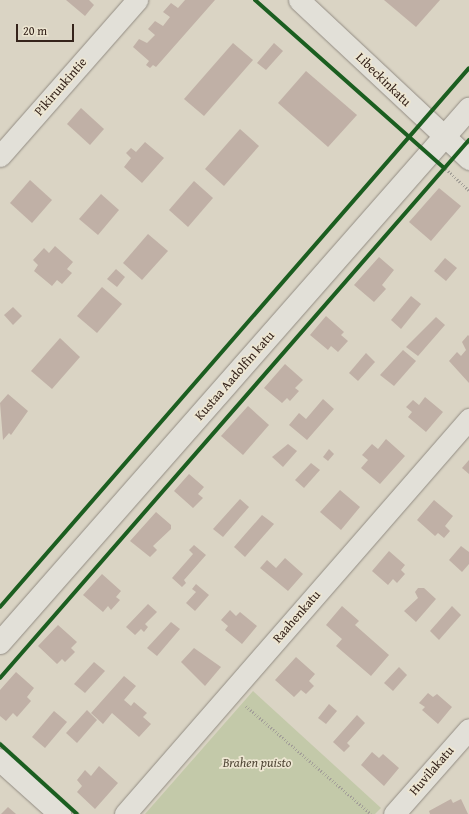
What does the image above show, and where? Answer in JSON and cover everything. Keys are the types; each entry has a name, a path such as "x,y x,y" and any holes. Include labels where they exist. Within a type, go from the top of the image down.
{"main road":[{"name":"Kustaa Aadolfin katu","path":"0,644 437,165 458,149 469,109"},
{"path":"0,760 60,814"}],"street":[{"name":"Pikiruukintie","path":"0,156 137,0"},
{"name":"Libeckinkatu","path":"299,0 458,149"},
{"name":"Raahenkatu","path":"125,814 469,419"},
{"name":"Huvilakatu","path":"394,814 469,729"}],"path":[{"path":"458,149 437,165 469,190"},
{"path":"231,692 371,814"}],"green space":[{"name":"Brahen puisto","path":"253,691 381,808 375,814 145,814"}],"building":[{"path":"66,0 89,0 94,5 85,16"},
{"path":"185,0 215,0 156,67 153,65 150,68 146,65 149,61 133,47 139,39 147,43 155,35 148,29 155,21 163,26 170,17 163,12 171,3 178,8"},
{"path":"384,0 440,0 416,27"},
{"path":"233,43 253,60 204,116 184,99"},
{"path":"274,43 283,51 266,70 257,63"},
{"path":"306,71 357,115 328,147 278,103"},
{"path":"81,108 104,129 90,145 67,124"},
{"path":"240,129 259,146 224,186 205,169"},
{"path":"145,142 164,158 142,183 124,167 131,158 126,153 131,148 136,152"},
{"path":"30,180 52,200 32,223 10,203"},
{"path":"194,181 213,198 188,227 169,210"},
{"path":"439,188 461,206 431,241 409,222"},
{"path":"101,194 119,210 98,235 79,219"},
{"path":"148,234 168,251 142,280 123,263"},
{"path":"55,246 73,262 67,269 72,273 62,284 57,280 52,286 34,271 38,265 33,260 44,248 49,253"},
{"path":"379,257 394,270 382,285 386,289 374,302 354,285"},
{"path":"445,258 457,268 446,281 434,271"},
{"path":"116,269 125,277 117,287 107,279"},
{"path":"102,287 122,304 97,333 77,316"},
{"path":"411,296 421,304 401,329 391,320"},
{"path":"13,307 22,316 13,325 4,315"},
{"path":"326,316 344,332 341,335 348,341 338,352 331,346 328,350 310,335"},
{"path":"436,317 445,325 418,356 406,347"},
{"path":"468,335 469,383 449,361 457,352 461,356 466,350 462,342"},
{"path":"60,338 80,357 52,389 31,371"},
{"path":"403,350 416,361 394,386 380,375"},
{"path":"366,353 375,362 358,381 349,373"},
{"path":"285,364 303,380 295,388 299,391 290,401 287,398 282,403 264,388"},
{"path":"8,394 28,411 11,435 9,433 3,440 0,403"},
{"path":"425,397 443,412 426,432 408,417 412,412 406,407 413,400 419,405"},
{"path":"323,399 334,409 307,440 289,425 299,413 306,419"},
{"path":"248,406 269,425 243,455 221,436"},
{"path":"386,439 405,456 380,484 361,468 368,460 362,455 372,444 378,449"},
{"path":"288,444 297,451 283,467 272,457"},
{"path":"329,449 334,454 328,461 323,457"},
{"path":"469,460 469,474 462,468"},
{"path":"311,463 320,470 304,488 295,480"},
{"path":"189,474 204,487 198,494 203,498 193,508 174,491"},
{"path":"340,490 360,507 341,530 320,512"},
{"path":"240,499 249,507 223,537 213,529"},
{"path":"434,500 453,516 445,526 450,531 444,538 438,533 435,536 417,520"},
{"path":"156,512 171,525 171,529 153,546 157,550 150,557 130,541"},
{"path":"262,515 274,524 245,557 234,547"},
{"path":"194,545 206,555 184,580 186,583 182,587 172,578 193,554 189,550"},
{"path":"461,546 469,552 469,564 462,572 449,560"},
{"path":"389,551 405,565 401,570 405,574 397,583 393,579 388,585 372,571"},
{"path":"285,558 303,574 288,591 260,568 267,560 276,568"},
{"path":"102,574 121,591 116,597 120,600 111,610 108,606 103,612 83,595"},
{"path":"196,584 209,595 195,611 186,603 196,592 192,589"},
{"path":"418,588 424,588 436,599 416,622 404,611 418,598 415,592"},
{"path":"148,604 157,612 145,624 148,627 144,632 141,629 135,635 126,627"},
{"path":"342,606 359,621 355,625 389,655 371,676 336,646 342,639 326,625"},
{"path":"452,606 461,615 439,640 430,631"},
{"path":"230,610 236,616 240,612 257,626 242,644 225,630 228,626 221,620"},
{"path":"171,622 180,629 157,656 147,648"},
{"path":"58,625 77,642 71,648 75,652 65,662 62,659 57,664 38,646"},
{"path":"194,648 221,667 205,686 181,662"},
{"path":"296,657 315,674 309,681 314,686 306,694 301,690 294,697 275,680"},
{"path":"94,662 105,671 85,693 74,684"},
{"path":"399,667 407,675 393,691 384,683"},
{"path":"16,672 34,688 27,697 31,701 17,717 13,713 6,721 0,716 0,690"},
{"path":"124,676 136,686 124,700 131,706 134,702 147,713 143,717 151,724 139,737 112,713 103,724 91,713"},
{"path":"428,693 433,697 437,694 452,707 438,724 422,710 425,707 419,703"},
{"path":"329,704 337,711 326,724 318,718"},
{"path":"87,710 97,720 77,743 66,733"},
{"path":"54,711 67,722 45,748 32,737"},
{"path":"357,715 365,723 347,743 350,746 344,752 333,742"},
{"path":"372,752 379,758 383,754 399,768 384,786 361,765"},
{"path":"99,766 118,783 95,809 77,792 82,786 77,780 85,770 91,776"},
{"path":"451,799 453,803 461,799 468,814 430,814 429,811"},
{"path":"8,807 16,814 1,814"}],"cycle path":[{"path":"255,0 443,167"},
{"path":"0,607 469,68"},
{"path":"0,678 469,140"},
{"path":"0,744 77,814"}]}
